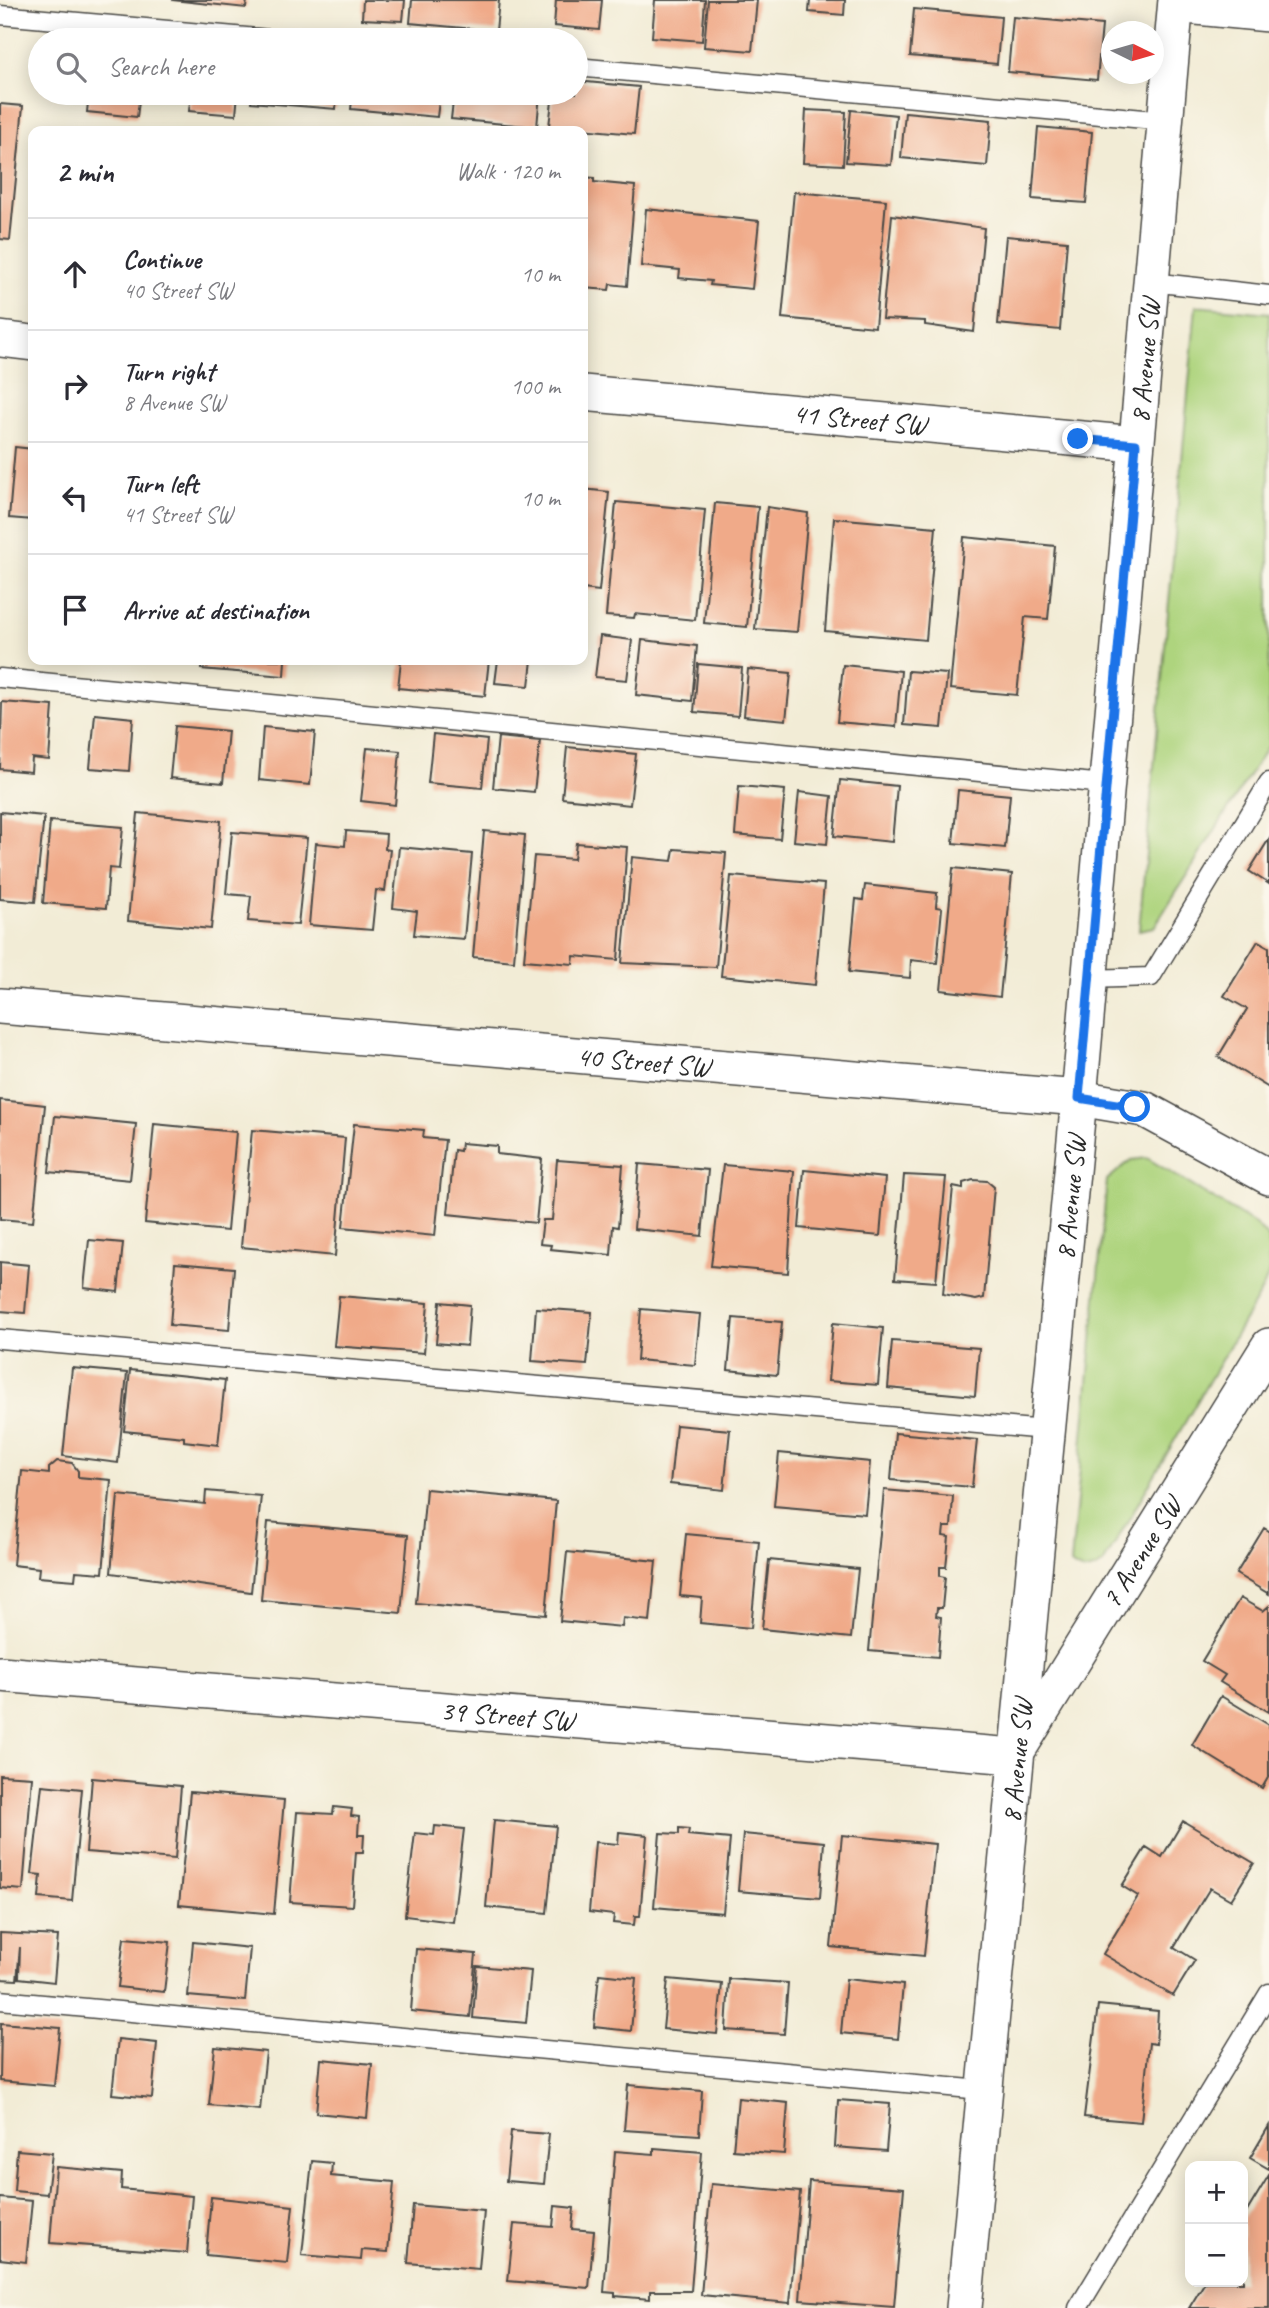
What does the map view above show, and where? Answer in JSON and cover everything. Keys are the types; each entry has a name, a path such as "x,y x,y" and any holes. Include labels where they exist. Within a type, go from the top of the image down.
{"street":[{"path":"1176,2 1269,14"},
{"name":"8 Avenue SW","path":"964,2308 982,2090 1079,1098 1176,2"},
{"path":"0,340 28,342"},
{"name":"41 Street SW","path":"588,393 1136,444"},
{"name":"40 Street SW","path":"0,1006 1079,1098 1144,1109 1269,1177"},
{"name":"7 Avenue SW","path":"1014,1756 1269,1346"},
{"name":"39 Street SW","path":"0,1674 1014,1756"}],"lane":[{"path":"0,15 146,28"},
{"path":"588,68 1166,121"},
{"path":"1151,282 1269,295"},
{"path":"0,678 1105,783"},
{"path":"1089,979 1151,977 1269,782"},
{"path":"0,1339 1046,1430"},
{"path":"1078,2308 1269,1993"},
{"path":"0,2000 982,2090"}],"green space":[{"path":"1196,306 1269,313 1269,744 1154,927 1139,930"},
{"path":"1147,1158 1255,1224 1269,1238 1269,1272 1264,1286 1103,1564 1083,1571 1071,1564 1107,1180 1131,1160"}],"building":[{"path":"172,0 247,0 246,8"},
{"path":"363,0 405,0 403,21 362,19"},
{"path":"412,0 499,0 496,28 410,23"},
{"path":"556,0 602,0 599,30 554,26"},
{"path":"655,0 705,0 702,41 652,37"},
{"path":"708,0 757,0 752,51 704,47"},
{"path":"810,0 845,0 844,15 809,12"},
{"path":"914,9 1001,17 997,64 910,56"},
{"path":"1013,17 1101,25 1097,80 1008,72"},
{"path":"588,82 639,87 634,134 588,130 588,126 549,126 552,105 588,105"},
{"path":"0,104 23,106 10,240 0,239"},
{"path":"88,105 138,105 137,117 87,112"},
{"path":"190,105 237,105 236,115 189,111"},
{"path":"287,105 336,105 336,109"},
{"path":"352,105 438,105 437,117 351,109"},
{"path":"453,105 539,105 537,126 451,119"},
{"path":"806,110 846,112 843,165 803,163"},
{"path":"851,110 896,115 891,165 846,162"},
{"path":"905,112 991,120 987,166 901,158"},
{"path":"1038,127 1092,132 1086,203 1032,199"},
{"path":"588,177 594,178 594,182 635,186 627,286 610,284 609,290 588,288"},
{"path":"794,192 886,200 875,327 782,318"},
{"path":"646,209 759,221 752,289 710,285 711,281 679,278 680,270 641,266"},
{"path":"892,215 984,228 974,332 925,325 925,321 882,319"},
{"path":"1006,236 1067,241 1060,330 998,324"},
{"path":"15,447 28,448 28,520 9,518"},
{"path":"588,490 609,492 599,591 588,590"},
{"path":"616,502 705,510 695,620 635,614 634,618 606,616"},
{"path":"715,503 758,507 747,627 704,623"},
{"path":"767,507 808,513 797,632 755,629"},
{"path":"834,518 936,527 926,640 825,631"},
{"path":"964,537 1055,546 1048,619 1025,617 1017,695 950,689"},
{"path":"600,636 632,640 627,680 595,677"},
{"path":"642,640 697,646 692,701 636,695"},
{"path":"698,664 742,668 738,716 694,712"},
{"path":"201,665 285,665 284,676 201,669"},
{"path":"400,665 488,665 485,696 398,688"},
{"path":"497,665 531,665 529,686 495,683"},
{"path":"843,665 901,671 896,727 837,722"},
{"path":"748,669 791,673 786,720 744,716"},
{"path":"908,671 947,674 942,728 904,725"},
{"path":"2,702 53,706 49,760 32,758 31,772 0,769"},
{"path":"95,714 133,718 129,771 90,768"},
{"path":"175,726 228,731 223,783 170,778"},
{"path":"263,727 315,732 310,785 259,780"},
{"path":"433,734 487,740 482,788 428,783"},
{"path":"498,737 540,741 534,792 493,788"},
{"path":"567,747 636,754 630,805 562,798"},
{"path":"367,748 400,751 395,805 361,801"},
{"path":"840,780 897,786 892,842 834,836"},
{"path":"739,786 785,790 780,839 735,835"},
{"path":"958,790 1010,795 1005,848 953,843"},
{"path":"799,792 832,796 827,844 794,841"},
{"path":"0,812 44,816 35,902 0,899"},
{"path":"138,813 221,821 211,929 128,921"},
{"path":"50,821 123,827 119,869 109,868 106,908 43,903"},
{"path":"346,831 386,834 385,849 390,850 385,891 376,890 372,930 309,925 316,843 345,846"},
{"path":"484,831 525,835 514,961 473,957"},
{"path":"232,832 307,838 298,925 248,921 251,896 226,894"},
{"path":"1269,839 1269,884 1249,871"},
{"path":"576,843 627,847 618,960 574,956 573,964 524,960 534,856 574,859"},
{"path":"399,847 472,854 464,939 414,935 417,911 393,908"},
{"path":"674,849 726,853 716,967 622,963 632,857 672,861"},
{"path":"953,868 1012,874 1000,997 941,990"},
{"path":"731,876 824,884 815,985 721,976"},
{"path":"865,885 937,893 936,907 942,908 937,963 911,960 910,978 849,972 856,899 863,900"},
{"path":"1258,941 1269,947 1269,1088 1218,1057 1247,1009 1224,996"},
{"path":"0,1100 45,1105 33,1222 0,1219"},
{"path":"55,1116 136,1124 130,1180 49,1172"},
{"path":"154,1124 236,1132 227,1231 145,1223"},
{"path":"354,1124 424,1130 423,1138 445,1140 435,1236 343,1227"},
{"path":"252,1130 345,1138 335,1256 241,1247"},
{"path":"461,1143 497,1146 497,1154 542,1159 536,1223 448,1214 454,1150 460,1151"},
{"path":"557,1160 623,1165 618,1227 613,1226 611,1255 550,1249 551,1245 540,1244 543,1220 552,1220"},
{"path":"639,1164 708,1170 702,1236 634,1229"},
{"path":"723,1165 794,1171 788,1273 711,1266"},
{"path":"804,1170 885,1178 880,1236 799,1228"},
{"path":"904,1175 946,1177 936,1282 895,1279"},
{"path":"973,1180 987,1181 994,1187 984,1298 976,1300 943,1294 953,1187 963,1189 963,1183"},
{"path":"89,1240 123,1243 118,1292 84,1288"},
{"path":"0,1262 29,1265 25,1313 0,1311"},
{"path":"175,1263 234,1268 229,1330 170,1325"},
{"path":"339,1296 428,1303 424,1353 334,1346"},
{"path":"440,1302 470,1305 467,1346 436,1343"},
{"path":"536,1308 592,1312 587,1365 532,1361"},
{"path":"641,1309 700,1314 695,1365 637,1360"},
{"path":"733,1318 782,1322 777,1375 728,1370"},
{"path":"833,1323 883,1328 878,1385 828,1381"},
{"path":"892,1341 979,1348 975,1396 888,1388"},
{"path":"72,1368 127,1373 118,1463 63,1456"},
{"path":"130,1370 225,1380 218,1445 184,1441 184,1437 124,1431"},
{"path":"676,1425 730,1430 724,1490 670,1484"},
{"path":"895,1433 977,1440 972,1487 891,1480"},
{"path":"779,1453 870,1462 865,1514 774,1506"},
{"path":"57,1461 72,1463 78,1471 78,1477 111,1480 103,1573 76,1571 75,1580 38,1577 39,1568 13,1565 22,1471 49,1474 49,1468"},
{"path":"426,1489 556,1501 546,1615 416,1603"},
{"path":"884,1490 953,1496 951,1527 944,1527 943,1536 949,1537 946,1567 940,1567 940,1576 945,1577 942,1608 937,1608 936,1616 941,1617 938,1657 869,1651"},
{"path":"206,1491 261,1496 251,1592 111,1573 118,1495 205,1504"},
{"path":"268,1522 408,1535 401,1613 261,1600"},
{"path":"1264,1528 1269,1531 1269,1594 1236,1574"},
{"path":"686,1534 759,1541 751,1628 700,1623 702,1598 680,1596"},
{"path":"567,1552 656,1561 650,1621 623,1618 622,1627 560,1621"},
{"path":"769,1560 858,1569 851,1638 762,1629"},
{"path":"1240,1598 1263,1611 1269,1606 1269,1712 1220,1682 1225,1675 1202,1661"},
{"path":"1221,1696 1269,1725 1269,1776 1262,1788 1192,1745"},
{"path":"0,1775 32,1777 23,1890 0,1888"},
{"path":"92,1778 181,1786 175,1859 86,1852"},
{"path":"42,1785 82,1789 72,1901 39,1898 41,1875 32,1874"},
{"path":"190,1792 284,1800 274,1914 179,1905"},
{"path":"334,1807 352,1809 351,1816 359,1817 358,1835 364,1835 363,1852 356,1852 352,1906 290,1902 297,1812 333,1814"},
{"path":"494,1820 556,1826 547,1913 486,1907"},
{"path":"1183,1821 1254,1863 1231,1900 1210,1888 1174,1947 1195,1960 1173,1996 1103,1954 1138,1896 1122,1886 1146,1847 1162,1857"},
{"path":"435,1826 464,1829 453,1922 405,1916 415,1833 434,1835"},
{"path":"679,1828 689,1829 688,1835 730,1839 723,1913 654,1907 660,1833 679,1834"},
{"path":"619,1832 647,1835 640,1916 635,1916 634,1925 613,1923 614,1915 589,1912 595,1842 618,1844"},
{"path":"743,1834 824,1842 820,1898 738,1891"},
{"path":"842,1835 935,1844 924,1956 831,1947"},
{"path":"0,1933 58,1936 54,1982 19,1978 20,1947 17,1980 0,1979"},
{"path":"124,1938 170,1942 164,1992 118,1987"},
{"path":"193,1942 250,1948 245,2001 188,1996"},
{"path":"416,1949 476,1954 470,2017 411,2011"},
{"path":"477,1966 531,1971 526,2023 473,2018"},
{"path":"599,1974 636,1978 631,2031 594,2027"},
{"path":"668,1979 722,1984 717,2034 663,2029"},
{"path":"729,1979 788,1983 784,2034 726,2030"},
{"path":"846,1979 903,1985 898,2039 841,2033"},
{"path":"1098,2005 1158,2011 1156,2044 1149,2043 1141,2122 1084,2117"},
{"path":"1,2023 60,2028 54,2086 0,2081"},
{"path":"118,2039 157,2043 152,2098 112,2094"},
{"path":"215,2047 266,2052 260,2110 209,2105"},
{"path":"321,2059 372,2064 367,2118 316,2113"},
{"path":"628,2085 702,2091 699,2135 624,2130"},
{"path":"738,2098 788,2103 784,2154 733,2150"},
{"path":"838,2100 890,2104 886,2151 835,2147"},
{"path":"1269,2126 1269,2169 1250,2158"},
{"path":"511,2131 549,2134 544,2184 506,2181"},
{"path":"654,2148 702,2152 691,2291 650,2291 650,2299 615,2296 615,2293 604,2292 615,2151 654,2154"},
{"path":"17,2150 52,2153 47,2194 14,2191"},
{"path":"312,2161 332,2163 331,2176 394,2182 388,2252 362,2250 361,2260 302,2255"},
{"path":"56,2167 122,2173 121,2189 192,2196 187,2253 50,2243"},
{"path":"1269,2175 1269,2308 1189,2308 1202,2287 1248,2287 1248,2210"},
{"path":"809,2181 904,2188 894,2307 800,2300"},
{"path":"711,2184 800,2192 790,2303 701,2295"},
{"path":"211,2197 293,2206 287,2263 206,2255"},
{"path":"0,2198 32,2201 26,2262 0,2259"},
{"path":"413,2205 484,2211 479,2269 408,2263"},
{"path":"555,2206 574,2208 572,2229 594,2231 589,2288 508,2281 514,2224 553,2227"}],"route":[{"path":"1078,439 1136,444 1079,1098 1135,1107"}]}
